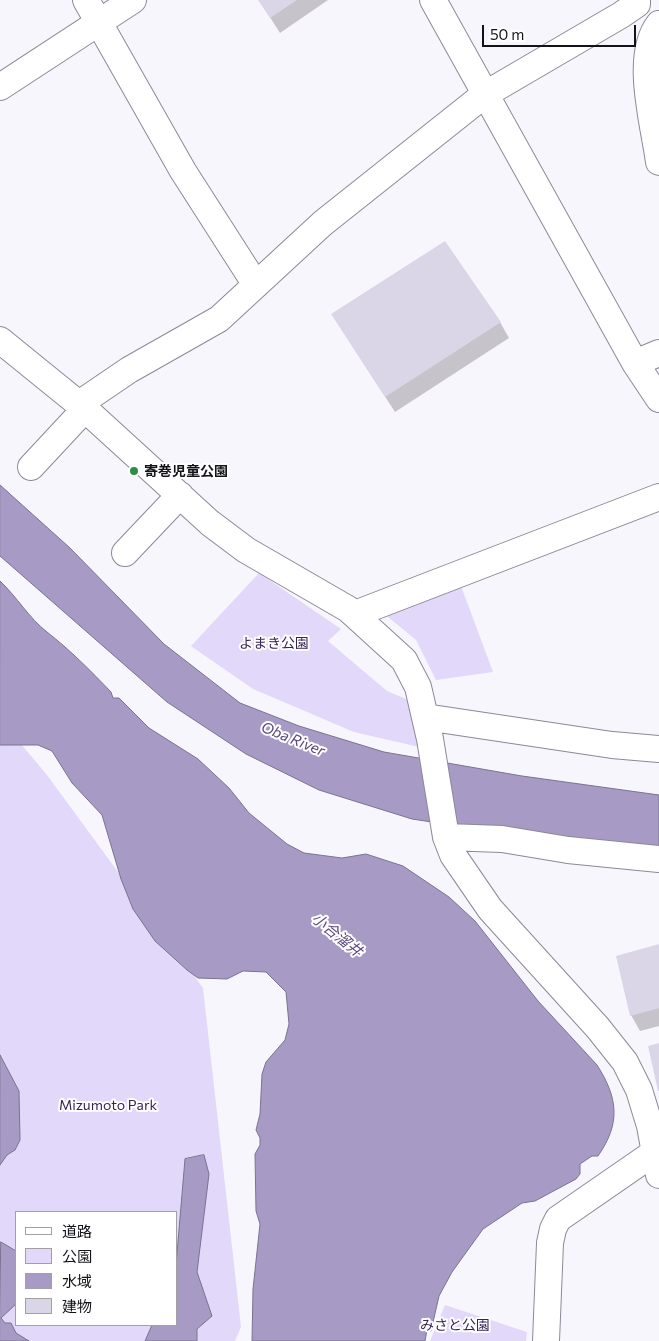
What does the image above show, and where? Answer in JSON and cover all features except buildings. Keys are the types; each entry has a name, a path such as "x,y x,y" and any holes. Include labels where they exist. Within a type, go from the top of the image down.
{"street":[{"path":"86,0 183,171 256,285"},
{"path":"0,87 133,0"},
{"path":"433,0 484,95 635,362 659,399"},
{"path":"31,467 82,406 129,370 219,319 323,223 484,95 629,8 658,25 649,40 646,72 659,162"},
{"path":"0,340 82,406 180,495 246,550 336,601 355,614 404,660 418,687 445,833 466,876 490,910 598,1028 625,1062 639,1090 657,1163 558,1219 550,1243 546,1341"},
{"path":"635,362 659,353"},
{"path":"125,553 180,495"},
{"path":"355,614 659,497"},
{"path":"427,728 659,749"},
{"path":"445,833 502,838 568,850 659,859"}],"green space":[{"name":"よまき公園","path":"259,573 341,629 328,641 387,691 411,701 419,747 354,732 253,689 191,646"},
{"path":"461,586 493,672 436,680 416,640 382,612"},
{"name":"Mizumoto Park","path":"0,719 47,775 203,988 241,1327 235,1341 0,1341"},
{"name":"みさと公園","path":"445,1305 527,1332 526,1341 430,1341"}],"water":[{"name":"Oba River","path":"0,485 70,548 164,644 240,703 299,726 384,752 522,776 659,795 659,851 550,840 412,819 319,790 246,754 167,702 0,556"},
{"name":"小合溜井","path":"0,581 41,626 72,653 111,692 113,698 119,698 149,728 198,759 229,788 249,813 287,844 304,853 342,858 366,854 403,866 449,897 475,921 538,1001 597,1065 604,1077 613,1100 614,1110 610,1132 598,1156 592,1156 580,1164 580,1174 576,1179 535,1201 522,1203 483,1229 452,1272 439,1296 431,1331 427,1330 425,1341 252,1341 253,1289 260,1224 256,1211 255,1154 260,1145 260,1138 256,1130 260,1114 262,1074 266,1062 285,1040 289,1024 286,992 266,972 243,971 227,979 198,978 187,970 155,941 133,909 121,879 102,815 72,783 52,751 38,745 0,745"},
{"path":"0,1055 19,1091 20,1140 15,1150 7,1155 0,1165"},
{"path":"204,1155 209,1174 197,1272 212,1316 197,1329 197,1341 145,1341 152,1326 178,1326 178,1241 185,1159"},
{"path":"1,1242 15,1250 15,1305 1,1318 5,1323 11,1323 16,1333 29,1341 0,1341"}],"place":[{"name":"寄巻児童公園","path":"134,471"}]}
